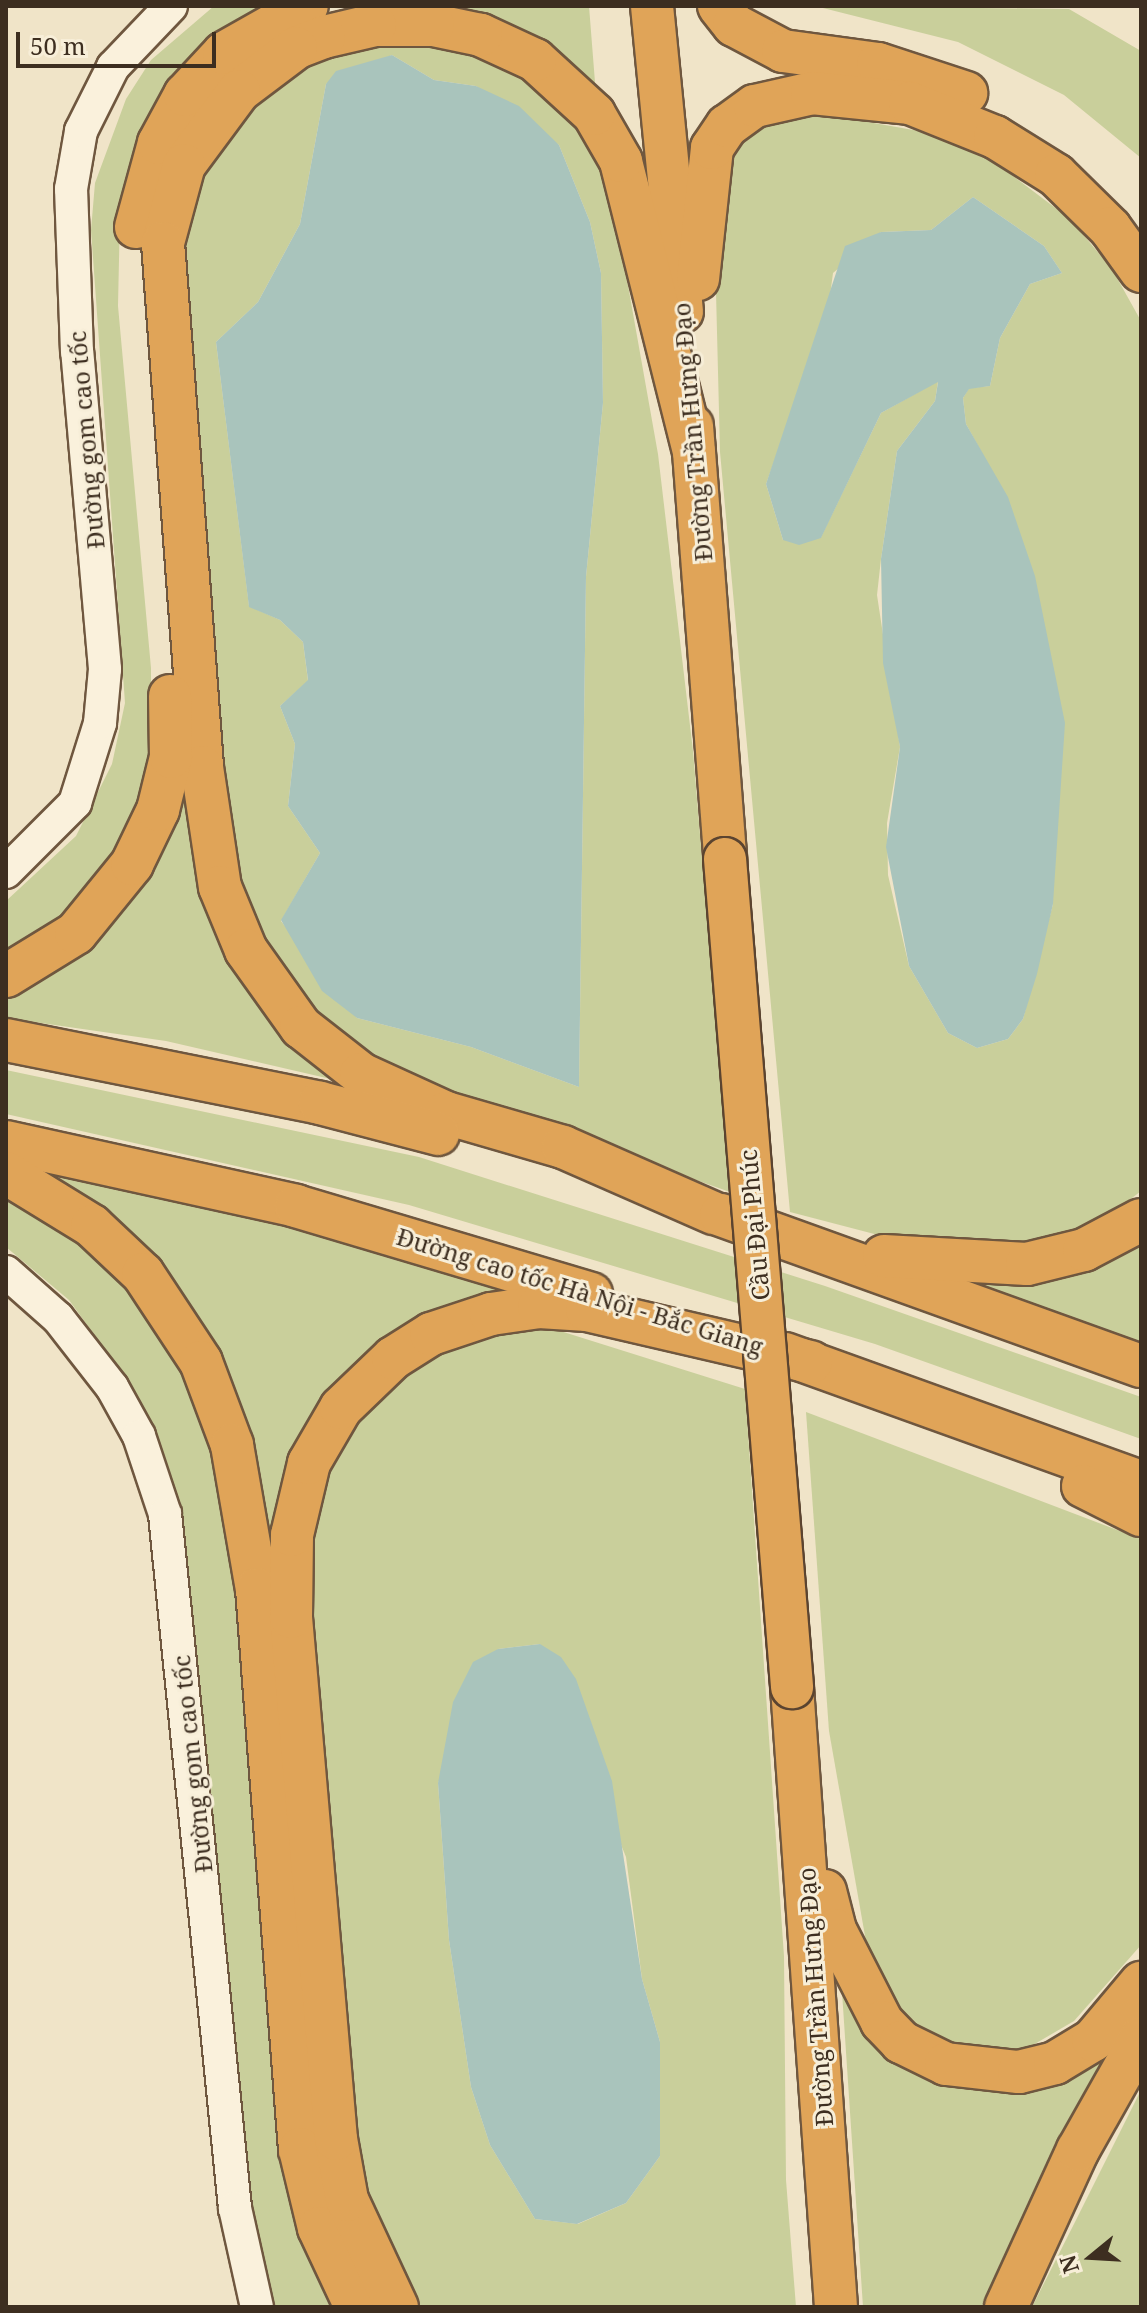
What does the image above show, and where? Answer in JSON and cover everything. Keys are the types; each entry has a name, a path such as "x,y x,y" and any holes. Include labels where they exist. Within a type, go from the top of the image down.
{"highway":[{"path":"6,976 57,948 118,888 158,810 171,757 134,258 144,184 159,143 201,76 247,37 307,6"},
{"name":"Đường Trần Hưng Đạo","path":"652,6 689,380 725,859"},
{"path":"719,6 763,42 801,56 907,71 1010,111 1077,156 1141,224"},
{"path":"694,452 621,161 594,114 535,60 481,35 433,25 375,25 324,37 296,48 239,91 184,165 166,216 163,254 202,767 220,887 246,950 301,1027 361,1074 446,1113 563,1147 713,1213"},
{"path":"689,380 712,148 727,126 773,98 864,94 971,124 1056,175 1110,228 1141,271"},
{"name":"Cầu Đại Phúc","path":"725,859 792,1687"},
{"path":"6,1040 375,1116 713,1213 828,1250 1141,1366"},
{"name":"Đường cao tốc Hà Nội - Bắc Giang","path":"6,1142 342,1218 811,1362 1141,1482"},
{"path":"6,1173 92,1226 143,1274 201,1362 232,1445 257,1589 300,2149 319,2228 356,2307"},
{"path":"828,1250 1027,1264 1084,1250 1141,1220"},
{"path":"397,2307 347,2200 336,2139 291,1617 292,1535 309,1463 341,1408 393,1358 431,1334 491,1314 539,1307 587,1310 811,1362"},
{"path":"892,1391 1141,1515"},
{"name":"Đường Trần Hưng Đạo","path":"792,1687 836,2307"},
{"path":"801,1806 835,1930 862,1988 882,2022 924,2056 979,2071 1019,2072 1055,2063 1093,2040 1141,1983"},
{"path":"1006,2307 1078,2150 1141,2038"},
{"path":"826,2307 827,2187"}],"main road":[{"name":"Đường gom cao tốc","path":"6,872 75,803 100,723 105,669 69,221 79,142 113,67 171,6"},
{"path":"737,6 763,42"},
{"name":"Đường gom cao tốc","path":"6,1272 58,1318 102,1371 139,1436 165,1514 235,2208 257,2307"}],"green space":[{"path":"214,6 271,6 120,214 118,306 151,668 151,755 137,820 87,901 6,959 6,901 76,836 112,764 125,703 91,230 95,183 126,99 151,60"},
{"path":"351,6 589,6 596,95 563,64 338,21 336,12"},
{"path":"815,6 1069,9 1141,51 1141,158 1064,95 958,42"},
{"path":"443,39 535,79 605,156 658,454 693,751 730,1192 392,1073 303,1010 231,880 178,285 183,203 259,85 339,48","holes":["392,55 434,80 476,86 559,145 590,222 601,273 603,403 586,577 579,1087 471,1047 357,1018 281,921 320,853 288,806 295,744 280,706 308,681 303,642 280,620 249,606 216,342 258,302 300,224 326,84"]},
{"path":"822,114 925,132 988,157 1070,219 1112,269 1141,321 1141,1191 1095,1227 1018,1250 928,1248 790,1212 720,452 714,212 716,180 742,140 762,123","holes":["973,197 1044,246 1062,273 1030,284 1000,338 990,386 969,388 963,398 966,424 982,453 1053,904 1023,1019 1008,1039 977,1048 948,1033 909,966 888,875 887,823 900,747 877,595 897,451 935,401 938,381 881,413 821,537 783,540 766,484 828,311 833,273 881,232 931,230"]},
{"path":"179,772 197,825 348,1083 166,1041 6,1018 6,991"},
{"path":"6,1070 419,1157 825,1286 1141,1397 1141,1439 875,1344 409,1205 6,1114"},
{"path":"17,1158 540,1287 338,1389 281,1679 231,1393"},
{"path":"6,1197 60,1224 121,1281 193,1390 223,1473 338,2307 273,2307 258,2260 188,1564 156,1436 132,1387 69,1300 6,1247"},
{"path":"1141,1233 1141,1348 976,1284 1008,1279"},
{"path":"538,1324 745,1389 784,1956 786,2180 796,2307 407,2307 354,2193 301,1593 332,1433 427,1348","holes":["540,1644 626,1857 642,1979 660,2042 660,2156 626,2203 578,2224 535,2219 490,2145 471,2087 449,1940 438,1783 498,1649"]},
{"path":"806,1412 1141,1539 1141,1945 1074,2021 1021,2052 970,2056 903,2024 871,1970 829,1731"},
{"path":"841,1977 935,2078 1123,2025 988,2307 863,2307"},
{"path":"1141,2090 1141,2307 1032,2307 1074,2224"}],"water":[{"path":"392,55 434,80 476,86 519,106 559,145 590,222 601,273 603,403 586,577 579,1087 471,1047 357,1018 322,991 281,920 320,853 288,806 295,744 280,706 308,680 303,642 280,620 249,607 216,342 258,302 300,224 326,84 336,71"},
{"path":"973,197 1044,246 1062,273 1030,284 1000,338 990,386 969,389 963,398 966,424 1008,497 1035,576 1065,723 1053,904 1037,974 1023,1019 1008,1039 977,1048 948,1033 909,966 886,847 900,747 883,663 881,559 897,451 935,401 938,382 881,413 821,538 799,545 783,540 766,484 845,246 881,232 931,230"},
{"path":"540,1644 561,1657 576,1679 612,1781 642,1979 660,2042 660,2156 626,2203 577,2224 535,2219 490,2145 471,2087 449,1940 438,1783 453,1702 473,1662 498,1649"}]}
